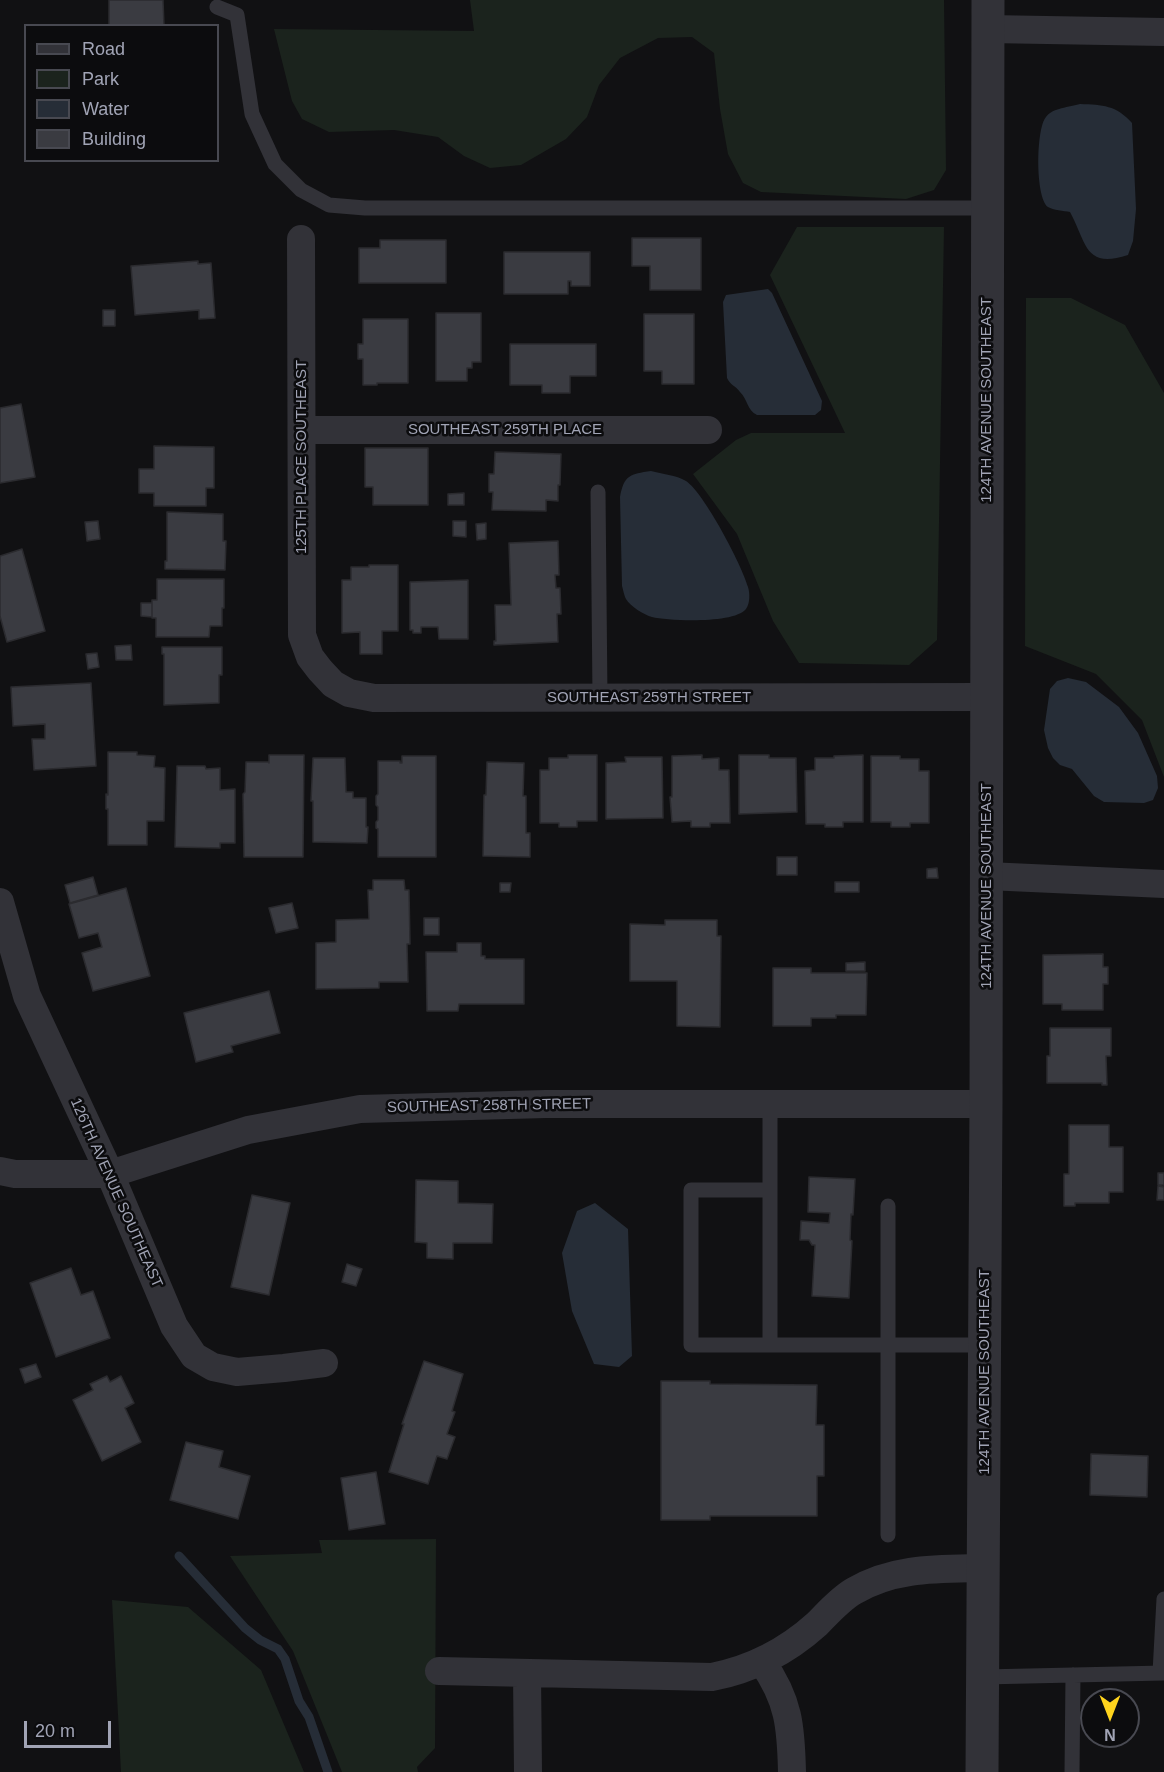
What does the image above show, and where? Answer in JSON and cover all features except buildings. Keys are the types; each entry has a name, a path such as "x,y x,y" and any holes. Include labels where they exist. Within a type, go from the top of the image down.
{"street":[{"name":"124TH AVENUE SOUTHEAST","path":"982,1772 987,876 988,14"},
{"path":"988,14 1164,32"},
{"name":"125TH PLACE SOUTHEAST","path":"301,239 302,635 310,657 320,670"},
{"name":"SOUTHEAST 259TH PLACE","path":"302,429 708,430"},
{"name":"SOUTHEAST 259TH STREET","path":"320,670 333,684 349,693 374,698 987,697"},
{"path":"987,876 1164,884"},
{"name":"126TH AVENUE SOUTHEAST","path":"0,902 27,996 110,1174 174,1326 194,1356 213,1366 237,1372 324,1363"},
{"name":"SOUTHEAST 258TH STREET","path":"0,1171 15,1174 110,1174 248,1130 360,1109 546,1104 986,1104"},
{"path":"439,1671 712,1677 733,1673 762,1662 793,1644 852,1592 871,1582 891,1575 926,1569 983,1568"},
{"path":"762,1662 771,1675 785,1705 790,1723 792,1772"},
{"path":"527,1673 528,1772"}],"lane":[{"path":"217,7 237,15 252,114 275,164 301,190 329,205 377,208 988,208"},
{"path":"598,492 600,698"},
{"path":"770,1104 770,1345"},
{"path":"770,1190 691,1190 691,1345 985,1345"},
{"path":"888,1206 888,1535"},
{"path":"983,1677 1162,1673 1164,1599"},
{"path":"1072,1772 1073,1675"}],"green space":[{"path":"470,0 944,0 946,170 934,190 906,199 761,192 743,183 728,154 714,53 692,37 658,38 620,58 599,85 587,117 566,139 521,165 490,168 464,156 438,137 394,130 329,132 302,119 292,101 274,29 474,31"},
{"path":"797,227 944,227 937,640 909,665 799,663 773,621 737,534 693,474 736,440 751,433 845,433 770,275"},
{"path":"1026,298 1071,298 1125,325 1164,393 1164,777 1142,720 1096,674 1025,646"},
{"path":"436,1539 435,1748 417,1767 418,1772 342,1772 293,1651 230,1556 322,1553 319,1540"},
{"path":"112,1600 188,1607 261,1670 304,1772 121,1772"}],"water":[{"path":"1080,104 1115,109 1132,123 1136,209 1133,241 1128,255 1103,259 1095,256 1084,243 1070,212 1050,208 1044,201 1038,162 1043,124 1052,112"},
{"path":"768,289 772,293 822,401 821,410 815,415 757,415 727,378 723,302 726,295"},
{"path":"651,471 686,481 694,488 712,514 748,587 748,604 746,609 739,614 701,620 652,617 641,612 626,599 622,586 620,497 629,477"},
{"path":"1068,678 1086,682 1119,707 1138,733 1157,776 1158,788 1153,800 1144,803 1104,802 1094,796 1072,769 1060,765 1053,758 1044,730 1050,689 1057,681"},
{"path":"595,1203 628,1229 632,1356 619,1367 594,1364 572,1311 562,1253 577,1211"}],"waterway":[{"path":"179,1556 245,1628 260,1640 278,1649 285,1659 299,1701 309,1717 328,1772"}]}
